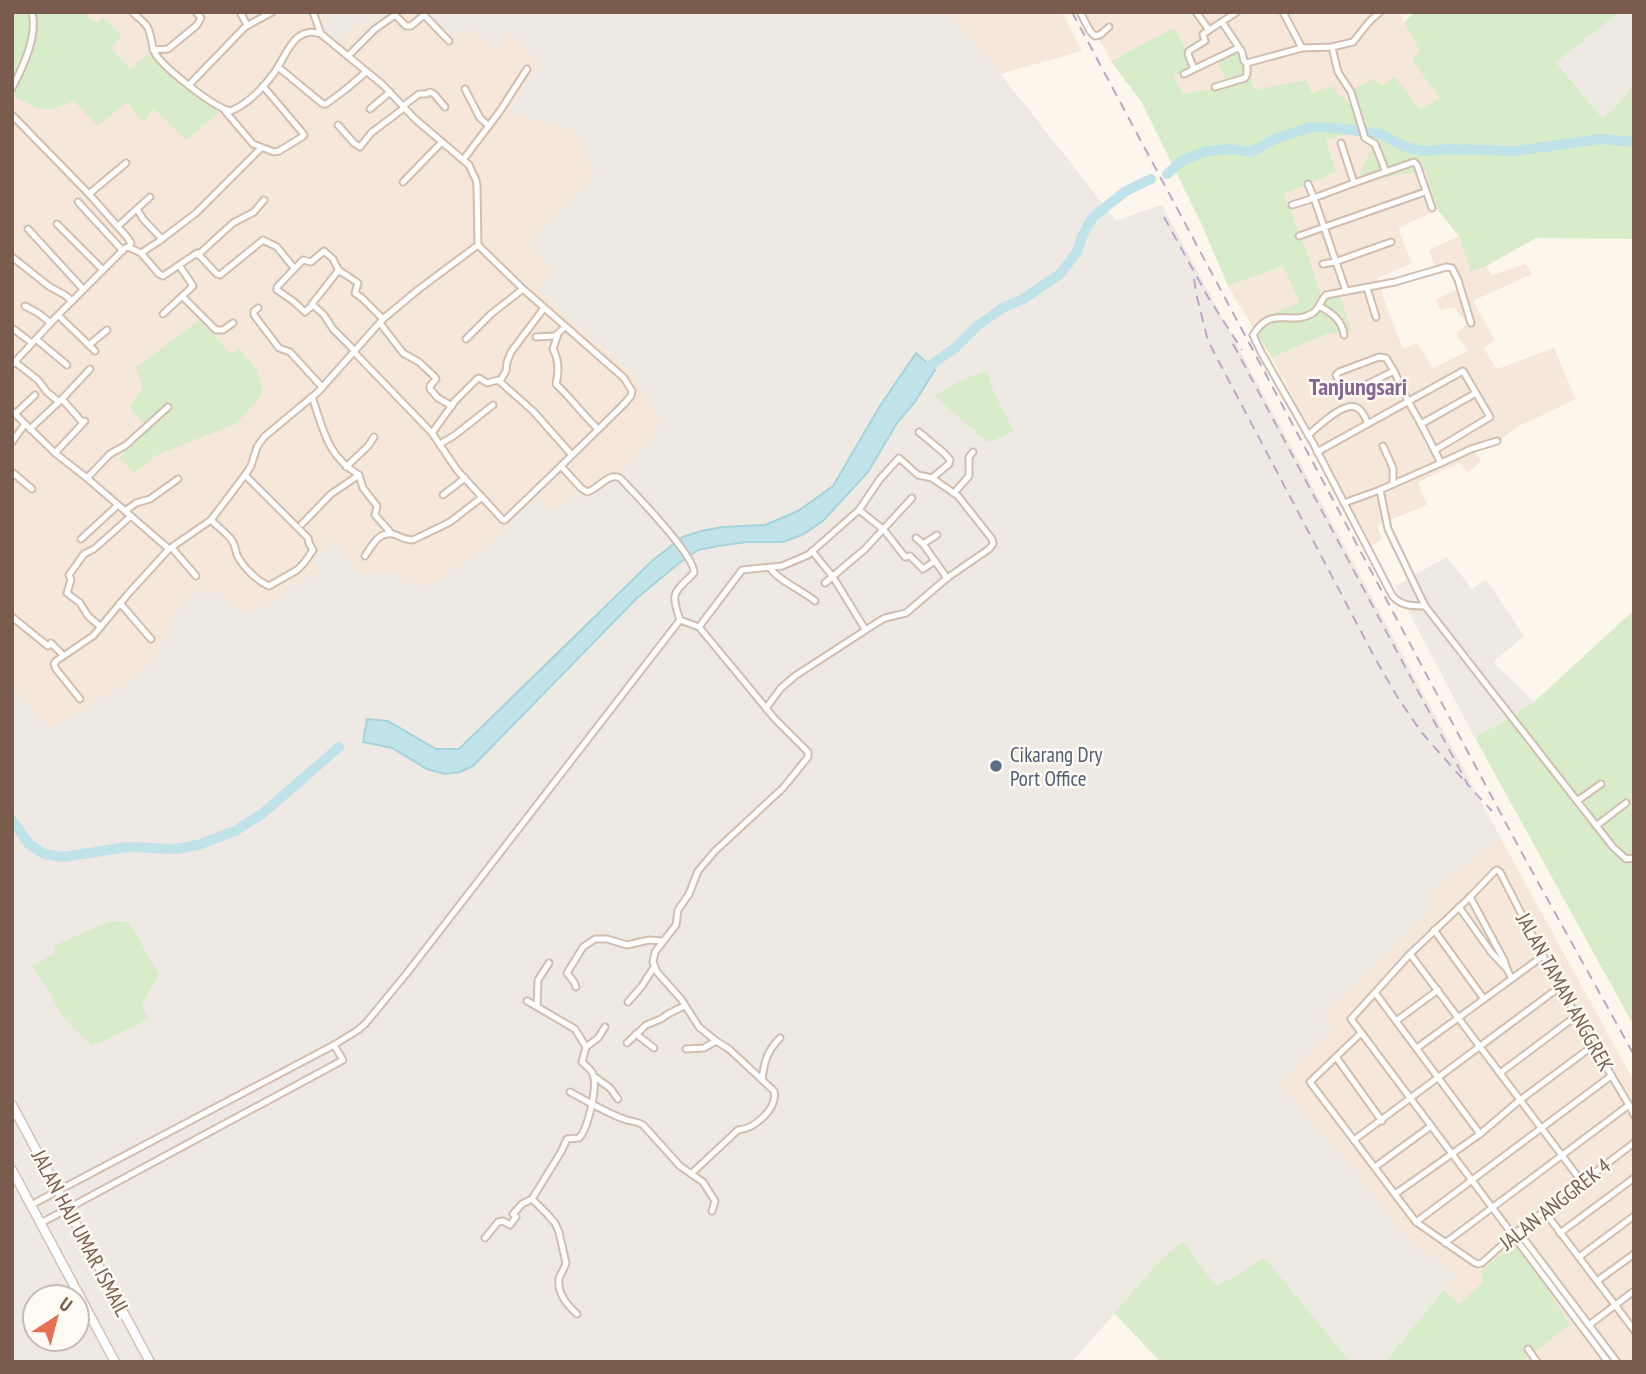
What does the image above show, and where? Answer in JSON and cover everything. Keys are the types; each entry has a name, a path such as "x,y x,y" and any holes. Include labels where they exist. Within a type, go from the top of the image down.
{"main road":[{"name":"JALAN HAJI UMAR ISMAIL","path":"12,1105 150,1362"},
{"name":"JALAN HAJI UMAR ISMAIL","path":"12,1170 115,1362"}],"street":[{"path":"12,88 29,45 34,24 32,12"},
{"path":"133,12 148,27 153,50 162,63 224,110 253,144 279,152 303,135 263,86"},
{"path":"153,50 168,49 197,26 201,20 196,12"},
{"path":"240,12 247,25"},
{"path":"189,85 247,25 272,12"},
{"path":"313,12 321,34"},
{"path":"1080,12 1095,36 1109,27"},
{"path":"1196,12 1209,30"},
{"path":"1194,69 1189,51 1205,41 1203,34 1237,12"},
{"path":"1283,12 1302,48"},
{"path":"1247,64 1302,48 1332,47 1353,42 1380,12"},
{"path":"348,56 375,29 395,15 406,26 411,26 424,15 449,41"},
{"path":"1216,87 1245,78 1247,74 1247,64 1242,52 1222,22"},
{"path":"224,110 236,110 263,86 290,45 300,35 310,31 321,34 469,165 476,180 478,195 478,245 523,289 624,378 632,391 631,396 505,520 499,518 481,498 432,433 313,305"},
{"path":"1332,47 1338,72 1351,92 1365,138 1375,144 1386,172"},
{"path":"1184,74 1238,48"},
{"path":"278,66 323,104 366,72"},
{"path":"463,160 527,69"},
{"path":"465,89 481,118 489,126"},
{"path":"370,109 390,93"},
{"path":"338,125 354,144 360,147 371,133 419,94 434,94 445,107"},
{"path":"12,115 89,194 130,242 14,364 38,380 47,392 84,422 55,453"},
{"path":"403,182 442,142"},
{"path":"1341,143 1354,183"},
{"path":"141,253 196,213 261,148"},
{"path":"1292,205 1414,162 1432,208"},
{"path":"89,194 126,163"},
{"path":"1308,184 1346,291"},
{"path":"1299,236 1425,192"},
{"path":"118,226 150,197"},
{"path":"78,202 126,249 141,253 163,276 199,254 233,223 254,212 264,200"},
{"path":"137,209 142,219 162,239"},
{"path":"57,224 103,270"},
{"path":"28,229 83,289"},
{"path":"199,254 220,275 263,240 277,247 294,268"},
{"path":"1323,264 1391,242"},
{"path":"80,699 55,666 57,660 90,639 170,548 211,520 251,466 257,447 264,437 312,397 381,321 478,245"},
{"path":"339,271 305,312 277,289 294,268 304,260 311,262 324,251 333,259 339,271 358,283 355,293 381,321 400,349 435,377 430,389 438,398 452,406"},
{"path":"12,257 72,301"},
{"path":"163,314 193,286 179,265"},
{"path":"1425,606 1407,605 1395,599 1253,335 1258,327 1272,318 1313,313 1326,295 1395,282 1446,267 1451,267 1458,280 1471,323"},
{"path":"1367,288 1376,317"},
{"path":"467,339 491,314 523,289"},
{"path":"183,297 216,330 223,330 233,323"},
{"path":"25,306 51,323"},
{"path":"1319,306 1338,319 1343,326 1344,335"},
{"path":"258,308 254,315 279,348 290,352 322,387"},
{"path":"500,381 506,372 511,352 544,308"},
{"path":"58,315 95,351"},
{"path":"536,337 548,338 565,327"},
{"path":"12,328 67,365"},
{"path":"89,345 107,330"},
{"path":"558,334 553,349 557,356 556,384 598,429"},
{"path":"1340,384 1336,375 1339,372 1379,357 1388,360 1441,463"},
{"path":"12,442 61,401 90,369"},
{"path":"1353,391 1394,371"},
{"path":"1317,452 1463,371 1490,417 1434,450"},
{"path":"432,433 477,379 487,383 497,380 540,419 572,455"},
{"path":"1421,424 1476,393"},
{"path":"35,395 14,412 27,427 170,548 195,576"},
{"path":"312,397 330,448 346,467 359,475 363,488 377,506 375,515 391,533 413,541 450,522 481,498"},
{"path":"440,443 455,435 493,405"},
{"path":"1308,435 1329,417 1349,406 1356,407 1368,424"},
{"path":"87,478 110,454 126,446 168,407"},
{"path":"919,432 950,460 949,464 932,478"},
{"path":"346,467 374,437"},
{"path":"1343,503 1380,490 1471,449 1497,441"},
{"path":"1383,446 1392,463 1393,484"},
{"path":"954,493 969,476 969,457 973,452"},
{"path":"699,627 742,570 789,565 812,551 859,510 880,479 899,458 920,476 932,478 954,493 984,528 993,544 983,554 947,578 906,613 885,618 794,676 766,708"},
{"path":"561,466 587,492 617,475 673,537 692,563 695,572 674,596 680,620 699,627 775,719 806,749 808,757 783,788 708,859 678,910 674,928 653,957 657,972 699,1027 730,1049 774,1091 776,1098 756,1123 744,1130 738,1130 691,1174"},
{"path":"12,472 32,489"},
{"path":"211,520 232,541 242,562 264,584 269,586 281,580 304,563 313,550 308,538 245,475"},
{"path":"302,524 331,494 359,475"},
{"path":"443,495 465,478"},
{"path":"125,511 178,479"},
{"path":"1380,490 1388,529 1425,606 1620,855 1626,859 1634,858"},
{"path":"825,583 854,560 912,498"},
{"path":"81,539 118,505"},
{"path":"859,510 884,530 906,558 911,556 921,568 934,561"},
{"path":"101,627 88,616 80,603 67,593 71,580 69,575 84,554 94,549 131,516"},
{"path":"365,556 378,538 391,533"},
{"path":"923,544 937,535"},
{"path":"916,538 947,578"},
{"path":"812,551 833,577 866,629"},
{"path":"770,568 778,577 805,592 815,601"},
{"path":"120,603 151,639"},
{"path":"12,617 48,646 51,643 63,655"},
{"path":"31,1205 358,1030 680,620"},
{"path":"1577,802 1601,784"},
{"path":"1597,826 1626,803"},
{"name":"JALAN TAMAN ANGGREK","path":"1471,897 1495,871 1500,873 1576,1016 1634,1115"},
{"path":"1512,979 1471,897 1410,954 1351,1020 1492,1208 1515,1233 1616,1362"},
{"path":"1459,907 1491,952 1507,969"},
{"path":"1434,930 1484,999"},
{"path":"576,987 567,973 581,949 591,941 601,938 627,945 649,940 663,941"},
{"path":"1410,954 1581,1182"},
{"path":"1417,1048 1543,956"},
{"path":"537,1006 538,980 549,963"},
{"path":"628,1002 654,967"},
{"path":"1354,1140 1561,986"},
{"path":"1396,1021 1438,990"},
{"path":"1376,993 1480,1134"},
{"path":"527,1001 575,1029 586,1047"},
{"path":"627,1043 646,1025 684,1006"},
{"path":"1500,1073 1576,1016"},
{"path":"605,1027 594,1042 586,1047 582,1062 618,1099"},
{"path":"1361,1033 1310,1082 1416,1222 1446,1242 1629,1105"},
{"path":"636,1034 654,1048"},
{"path":"762,1080 765,1057 780,1038"},
{"path":"686,1049 704,1048 716,1041"},
{"path":"41,1223 343,1060 334,1045"},
{"path":"1395,1194 1480,1134 1520,1100 1594,1045"},
{"path":"1336,1057 1382,1121"},
{"path":"1416,1222 1611,1076"},
{"path":"485,1238 498,1222 503,1221 510,1225 516,1217 513,1214 532,1199 567,1139 579,1138 583,1134 589,1118 595,1077"},
{"path":"595,1085 604,1083"},
{"path":"570,1092 628,1121 639,1122 680,1166 703,1182 715,1201 712,1211"},
{"path":"1375,1167 1431,1126"},
{"name":"JALAN ANGGREK 4","path":"1446,1242 1475,1264 1482,1263 1515,1233 1634,1143"},
{"path":"1560,1233 1634,1178"},
{"path":"532,1199 550,1217 559,1232 566,1263 559,1283 564,1301 577,1314"},
{"path":"1544,1211 1634,1330"},
{"path":"1579,1257 1634,1216"},
{"path":"1597,1281 1634,1254"},
{"path":"1586,1327 1634,1292"},
{"path":"1586,1327 1608,1362"},
{"path":"1528,1349 1537,1362"}],"shaded area":[{"path":"12,12 1062,12 1082,51 1000,74 1116,221 1162,205 1501,839 1634,1081 1634,1362 1522,1362 1570,1325 1483,1282 1459,1305 1445,1290 1385,1362 1161,1362 1114,1313 1072,1362 12,1362"},
{"path":"321,12 390,12 376,25 368,17 337,41 325,33 326,23"},
{"path":"426,12 952,12 955,20 1116,221 1162,205 1501,839 1431,891 1435,905 1322,1017 1333,1029 1280,1084 1355,1170 1411,1244 1458,1274 1385,1362 1350,1362 1265,1258 1216,1287 1183,1242 1161,1260 1072,1362 12,1362 12,686 49,728 123,687 153,660 164,642 170,623 186,599 204,588 251,613 280,597 289,588 320,574 311,559 335,540 360,573 391,573 417,587 438,580 475,555 539,496 553,511 578,488 587,500 619,476 662,424 634,375 536,289 554,270 527,244 595,174 574,130 513,114 511,109 520,91 542,64 511,32 496,48 470,29 449,36"},
{"path":"1085,12 1398,12 1421,51 1412,59 1440,98 1420,110 1382,87 1354,89 1359,102 1351,106 1312,93 1304,80 1254,91 1244,49 1230,85 1183,94 1174,76 1197,69 1174,29 1111,61"},
{"path":"1620,12 1634,12 1634,86 1603,119 1556,61"},
{"path":"1368,127 1375,138 1360,174 1425,171 1438,210 1398,228 1412,263 1378,278 1403,349 1417,343 1433,368 1468,351 1456,333 1467,324 1454,307 1441,311 1436,300 1458,288 1452,270 1438,275 1429,250 1459,236 1471,271 1486,266 1492,275 1526,264 1532,274 1473,301 1495,340 1484,349 1497,369 1554,348 1576,399 1517,427 1499,441 1473,449 1481,461 1468,473 1459,463 1418,482 1427,505 1378,525 1381,540 1372,546 1272,358 1327,334 1321,296 1284,193 1336,172 1326,140"},
{"path":"1283,266 1299,304 1273,313 1254,329 1228,286"},
{"path":"1447,557 1472,589 1486,579 1524,636 1493,662 1534,702 1475,738 1395,586"}],"green space":[{"path":"12,12 82,12 97,24 103,17 122,36 111,48 130,69 152,51 170,69 222,110 186,140 154,109 143,121 126,102 98,126 74,101 50,110 37,108 12,95"},
{"path":"1415,12 1620,12 1556,62 1603,119 1634,86 1634,239 1536,238 1471,272 1459,236 1438,210 1425,171 1365,180 1360,174 1375,138 1368,127 1326,140 1336,172 1284,194 1321,296 1338,291 1352,331 1326,334 1272,358 1254,329 1273,313 1299,303 1283,266 1228,286 1203,227 1142,103 1111,61 1174,28 1197,69 1174,76 1183,94 1229,85 1217,61 1245,48 1254,90 1305,80 1312,93 1331,86 1351,106 1359,102 1354,89 1375,78 1382,86 1395,77 1420,110 1439,98 1412,59 1420,51 1404,22"},
{"path":"199,320 232,354 238,348 257,369 263,391 237,423 155,456 135,473 119,458 146,427 129,407 143,387 136,368"},
{"path":"986,371 1014,431 988,443 935,396 959,381"},
{"path":"1634,610 1634,1026 1475,738 1534,702"},
{"path":"110,921 129,922 159,975 141,1005 149,1019 92,1046 63,1016 33,966 53,954 56,945"},
{"path":"1183,1241 1216,1287 1265,1258 1350,1362 1161,1362 1114,1313 1161,1260"},
{"path":"1517,1242 1570,1325 1522,1362 1385,1362 1444,1290 1459,1304 1483,1282 1481,1270"}],"water":[{"path":"916,353 935,370 914,403 897,423 868,472 823,521 802,535 783,542 747,542 698,550 678,564 636,599 473,766 460,772 445,774 427,769 392,748 363,742 367,719 388,721 436,749 459,749 653,560 683,537 723,527 765,525 798,511 833,486 880,406"}],"waterway":[{"path":"1167,174 1182,161 1207,151 1230,149 1251,152 1277,138 1310,127 1381,134 1403,146 1422,151 1515,151 1600,139 1634,142"},
{"path":"918,374 955,348 977,326 1060,274 1077,252 1082,236 1093,217 1126,191 1151,179"},
{"path":"12,820 29,844 44,854 63,857 127,847 175,849 198,845 235,831 262,814 339,747"}],"railway":[{"path":"1072,12 1523,855 1634,1055"},
{"path":"1164,217 1208,297 1242,350"},
{"path":"1194,279 1208,341 1376,660 1422,733 1468,785"},
{"path":"1233,344 1468,785 1492,811"}],"place":[{"name":"Cikarang Dry Port Office","path":"996,766"}],"district":[{"name":"Tanjungsari","path":"1358,386"}]}
